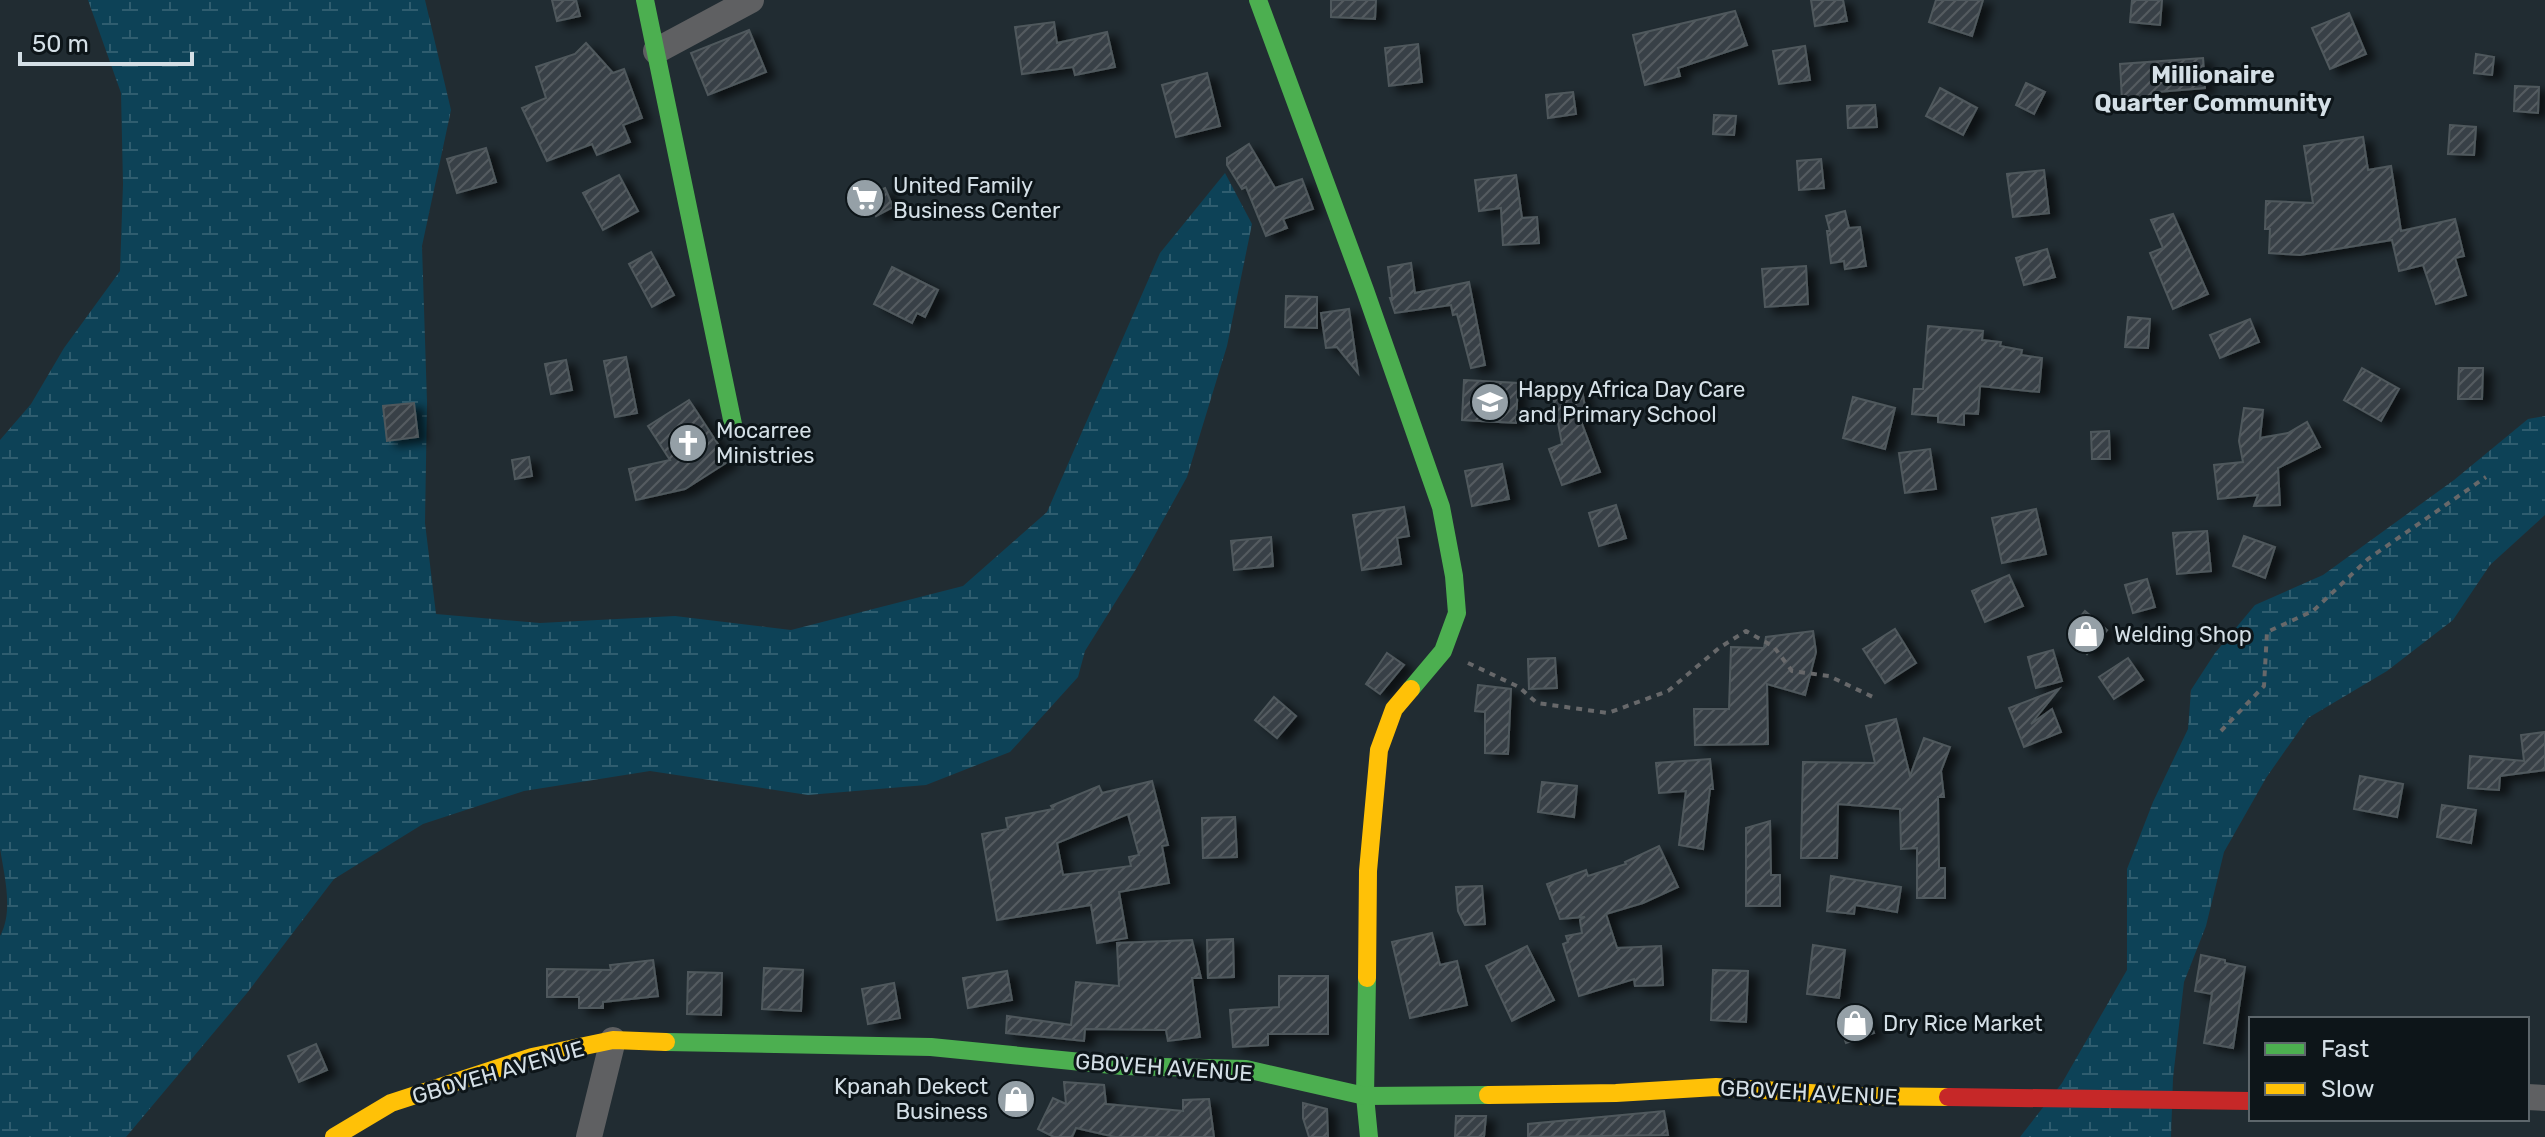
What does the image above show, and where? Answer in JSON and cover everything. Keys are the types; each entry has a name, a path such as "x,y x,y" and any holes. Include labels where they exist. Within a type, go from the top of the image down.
{"street":[{"path":"645,0 734,429"},
{"path":"656,51 751,0"},
{"path":"1258,0 1441,507 1454,576 1457,613 1443,651 1394,709 1379,750 1368,871 1365,1096 1369,1137"},
{"path":"589,1137 613,1040"},
{"name":"GBOVEH AVENUE","path":"334,1137 391,1103 532,1057 613,1040 931,1047 1122,1066 1246,1069 1365,1096 1616,1093 1716,1087 1858,1096 2249,1101"}],"path":[{"path":"2221,731 2264,686 2267,632 2313,611 2368,559 2486,477"},
{"path":"1443,651 1519,687 1537,703 1608,713 1668,691 1719,648 1746,631 1774,647 1792,671 1829,676 1875,698"}],"green space":[{"path":"88,0 425,0 451,110 422,246 427,402 425,523 436,614 540,623 675,616 791,630 963,586 1047,512 1160,253 1225,173 1252,224 1227,346 1187,477 1136,569 1085,651 1078,677 1010,752 926,785 808,795 650,771 524,791 423,824 334,879 247,993 126,1137 0,1137 0,936 7,904 0,848 0,440 31,404 64,348 120,271 123,184 121,93"},
{"path":"2545,416 2545,515 2490,565 2453,620 2387,671 2308,718 2266,778 2224,852 2206,926 2184,982 2173,1078 2171,1137 2020,1137 2062,1083 2127,970 2127,869 2153,802 2188,729 2191,690 2215,653 2255,605 2323,575 2454,480 2528,419"}],"building":[{"path":"552,0 576,0 580,16 557,21"},
{"path":"1331,0 1376,0 1375,19 1331,17"},
{"path":"1811,0 1843,0 1847,21 1815,26"},
{"path":"1936,0 1983,0 1972,36 1929,22"},
{"path":"2132,0 2162,0 2160,25 2130,22"},
{"path":"1735,11 1747,45 1678,68 1680,76 1645,85 1633,35"},
{"path":"2349,13 2366,54 2330,69 2312,28"},
{"path":"1054,22 1057,43 1107,32 1115,67 1075,75 1073,67 1022,74 1015,27"},
{"path":"749,30 766,72 708,95 691,53"},
{"path":"586,43 613,73 624,69 642,118 623,125 630,142 597,155 592,144 547,161 522,108 546,98 536,67 575,54"},
{"path":"1418,44 1422,82 1389,86 1385,48"},
{"path":"1805,46 1810,80 1779,84 1773,51"},
{"path":"2476,54 2494,57 2492,75 2474,73"},
{"path":"2203,58 2205,88 2157,92 2157,99 2122,100 2120,64"},
{"path":"1207,73 1220,126 1176,137 1162,85"},
{"path":"2026,83 2045,92 2034,114 2016,105"},
{"path":"2515,86 2539,87 2538,113 2514,111"},
{"path":"1940,88 1977,108 1963,135 1926,116"},
{"path":"1573,92 1576,114 1548,118 1546,95"},
{"path":"1875,105 1877,127 1848,128 1847,106"},
{"path":"1714,115 1736,116 1734,135 1713,134"},
{"path":"2450,125 2476,127 2474,155 2448,154"},
{"path":"2363,137 2368,170 2391,166 2401,231 2455,219 2464,256 2455,258 2466,295 2436,304 2423,265 2399,271 2392,240 2300,255 2269,253 2270,229 2265,229 2266,201 2313,203 2304,146"},
{"path":"1249,144 1275,188 1302,179 1313,209 1283,219 1287,228 1266,236 1246,187 1242,189 1227,165 1227,158"},
{"path":"486,148 496,182 457,193 447,159"},
{"path":"1821,159 1824,188 1799,190 1797,161"},
{"path":"2044,170 2049,213 2013,217 2007,174"},
{"path":"619,175 638,211 603,230 583,193"},
{"path":"1516,175 1522,218 1537,217 1539,243 1503,245 1501,208 1479,211 1475,180"},
{"path":"885,188 893,207 876,216 867,196"},
{"path":"1845,211 1849,228 1860,227 1866,266 1845,269 1844,261 1831,263 1826,216"},
{"path":"2173,214 2208,294 2173,309 2150,253 2163,248 2151,220"},
{"path":"2047,249 2055,277 2024,285 2016,258"},
{"path":"651,252 674,295 652,307 629,264"},
{"path":"1411,263 1415,293 1469,282 1485,365 1471,368 1457,314 1453,315 1451,305 1395,313 1390,298 1388,267"},
{"path":"1806,266 1808,304 1765,307 1762,269"},
{"path":"892,267 938,290 925,317 917,313 912,323 874,304"},
{"path":"1286,296 1317,297 1317,328 1285,327"},
{"path":"1349,309 1358,373 1337,347 1326,348 1321,313"},
{"path":"2128,317 2150,319 2148,348 2125,347"},
{"path":"2250,319 2259,342 2220,358 2210,335"},
{"path":"1928,326 1983,331 1982,340 2001,342 2000,346 2022,350 2021,355 2042,358 2039,392 1980,386 1978,414 1964,413 1964,425 1938,422 1938,416 1912,414 1914,389 1923,389"},
{"path":"626,357 637,413 615,417 604,361"},
{"path":"566,360 572,390 551,394 545,364"},
{"path":"2362,368 2399,389 2381,421 2344,400"},
{"path":"2459,368 2483,368 2482,399 2458,399"},
{"name":"Happy Africa Day Care and Primary School","path":"1464,380 1518,383 1516,423 1462,420"},
{"path":"1581,385 1586,412 1578,413 1600,472 1562,485 1549,449 1562,444 1552,390"},
{"path":"1853,397 1895,408 1885,449 1843,438"},
{"name":"Mocarree Ministries","path":"689,400 729,461 685,489 636,500 629,469 670,460 648,426"},
{"path":"414,403 418,437 387,441 383,406"},
{"path":"2244,408 2263,410 2260,438 2288,433 2307,422 2320,447 2278,468 2280,505 2254,506 2258,495 2218,499 2214,465 2243,462 2239,441"},
{"path":"2109,431 2110,459 2092,459 2091,432"},
{"path":"1930,449 1936,489 1905,493 1899,453"},
{"path":"529,457 532,476 515,479 512,460"},
{"path":"1502,464 1509,499 1472,506 1465,471"},
{"path":"1616,505 1626,538 1599,546 1589,513"},
{"path":"1404,507 1409,536 1397,538 1401,564 1362,570 1353,515"},
{"path":"2036,509 2046,554 2002,563 1992,518"},
{"path":"2207,531 2211,571 2177,574 2173,533"},
{"path":"2244,536 2275,547 2265,578 2233,566"},
{"path":"1271,537 1273,566 1234,570 1231,541"},
{"path":"2009,575 2023,606 1985,622 1972,591"},
{"path":"2147,579 2155,607 2133,613 2125,585"},
{"path":"2085,611 2107,630 2087,654 2068,632"},
{"path":"1895,629 1916,663 1885,683 1863,649"},
{"path":"1813,631 1816,652 1805,695 1767,684 1768,744 1695,745 1694,709 1729,709 1731,647 1764,648 1766,637"},
{"path":"2053,650 2062,681 2036,688 2028,657"},
{"path":"1387,653 1404,665 1380,694 1366,684"},
{"path":"1555,658 1557,688 1529,689 1528,659"},
{"path":"2128,658 2143,680 2114,699 2099,677"},
{"path":"1478,685 1511,689 1508,754 1485,753 1485,712 1475,711"},
{"path":"2059,689 2031,724 2052,709 2061,732 2024,747 2009,708"},
{"path":"1274,697 1296,716 1277,738 1255,720"},
{"path":"1896,719 1910,776 1924,738 1950,747 1941,771 1944,797 1938,797 1939,868 1945,868 1945,898 1917,898 1917,848 1901,849 1900,809 1838,804 1837,858 1801,858 1803,762 1875,763 1866,726"},
{"path":"2545,732 2545,770 2500,776 2499,790 2468,788 2470,756 2524,761 2521,735"},
{"path":"1710,759 1713,789 1710,789 1703,849 1679,845 1686,791 1659,793 1656,763"},
{"path":"2360,776 2403,784 2397,817 2354,809"},
{"path":"1152,781 1168,845 1162,846 1169,883 1119,892 1127,938 1097,943 1091,905 997,920 982,834 1008,829 1006,818 1053,809 1051,806 1099,786 1102,793","holes":["1128,814 1139,855 1129,857 1131,866 1063,875 1057,843"]},
{"path":"1542,782 1577,786 1574,817 1538,812"},
{"path":"2442,805 2476,810 2471,843 2437,837"},
{"path":"1235,817 1237,857 1203,858 1202,818"},
{"path":"1770,821 1771,875 1780,875 1780,906 1746,906 1746,828"},
{"path":"1659,846 1678,887 1643,903 1606,914 1617,948 1661,946 1663,985 1635,986 1634,979 1579,996 1563,944 1568,942 1566,936 1582,933 1580,920 1585,917 1560,919 1547,884 1586,870 1588,876 1626,864"},
{"path":"1831,876 1901,887 1897,912 1855,905 1854,914 1827,911"},
{"path":"1482,886 1485,924 1465,925 1458,911 1456,887"},
{"path":"1432,933 1440,965 1457,961 1467,1005 1410,1018 1392,942"},
{"path":"1233,939 1234,977 1208,978 1207,940"},
{"path":"1192,940 1201,978 1192,978 1200,1037 1168,1041 1166,1030 1085,1029 1084,1041 1006,1033 1007,1016 1071,1025 1076,982 1119,986 1117,943"},
{"path":"1813,945 1845,950 1839,998 1807,994"},
{"path":"1527,946 1554,1000 1512,1021 1486,966"},
{"path":"2201,955 2245,967 2233,1048 2204,1043 2212,994 2195,991"},
{"path":"653,960 658,996 603,1002 603,1008 579,1008 579,997 547,997 547,969 611,970 610,965"},
{"path":"764,968 803,970 801,1011 762,1009"},
{"path":"1713,970 1748,971 1746,1022 1711,1020"},
{"path":"1007,971 1012,1000 968,1008 963,978"},
{"path":"688,972 722,973 721,1015 687,1014"},
{"path":"1279,976 1328,976 1328,1034 1268,1034 1268,1045 1233,1047 1230,1010 1279,1007"},
{"path":"894,983 900,1018 868,1024 862,989"},
{"path":"1865,1009 1874,1033 1846,1043 1837,1018"},
{"path":"316,1044 327,1070 299,1082 288,1056"},
{"path":"1064,1082 1104,1085 1106,1104 1183,1111 1183,1100 1209,1099 1214,1137 1115,1137 1076,1128 1072,1137 1054,1137 1038,1129 1053,1098 1066,1104"},
{"path":"1303,1103 1327,1109 1328,1137 1309,1137 1303,1118"},
{"path":"1664,1111 1668,1135 1528,1137 1528,1124"},
{"path":"1456,1116 1486,1116 1484,1137 1455,1137"}],"traffic: fast":[{"path":"645,0 734,429"},
{"path":"1258,0 1441,507 1454,576 1457,613 1443,651 1411,689"},
{"path":"1367,978 1365,1096 1369,1137"},
{"path":"666,1042 931,1047 1122,1066 1246,1069 1365,1096 1488,1095"}],"traffic: slow":[{"path":"1367,978 1368,871 1379,750 1394,709 1411,689"},
{"path":"334,1137 391,1103 532,1057 613,1040 666,1042"},
{"path":"1488,1095 1616,1093 1716,1087 1858,1096 1948,1097"}],"traffic: jam":[{"path":"1948,1097 2249,1101"}],"place":[{"name":"United Family Business Center","path":"865,198"},
{"name":"Happy Africa Day Care and Primary School","path":"1490,402"},
{"name":"Mocarree Ministries","path":"688,443"},
{"name":"Welding Shop","path":"2086,634"},
{"name":"Dry Rice Market","path":"1855,1023"},
{"name":"Kpanah Dekect Business","path":"1016,1099"}],"district":[{"name":"Millionaire Quarter Community","path":"2213,89"}]}
